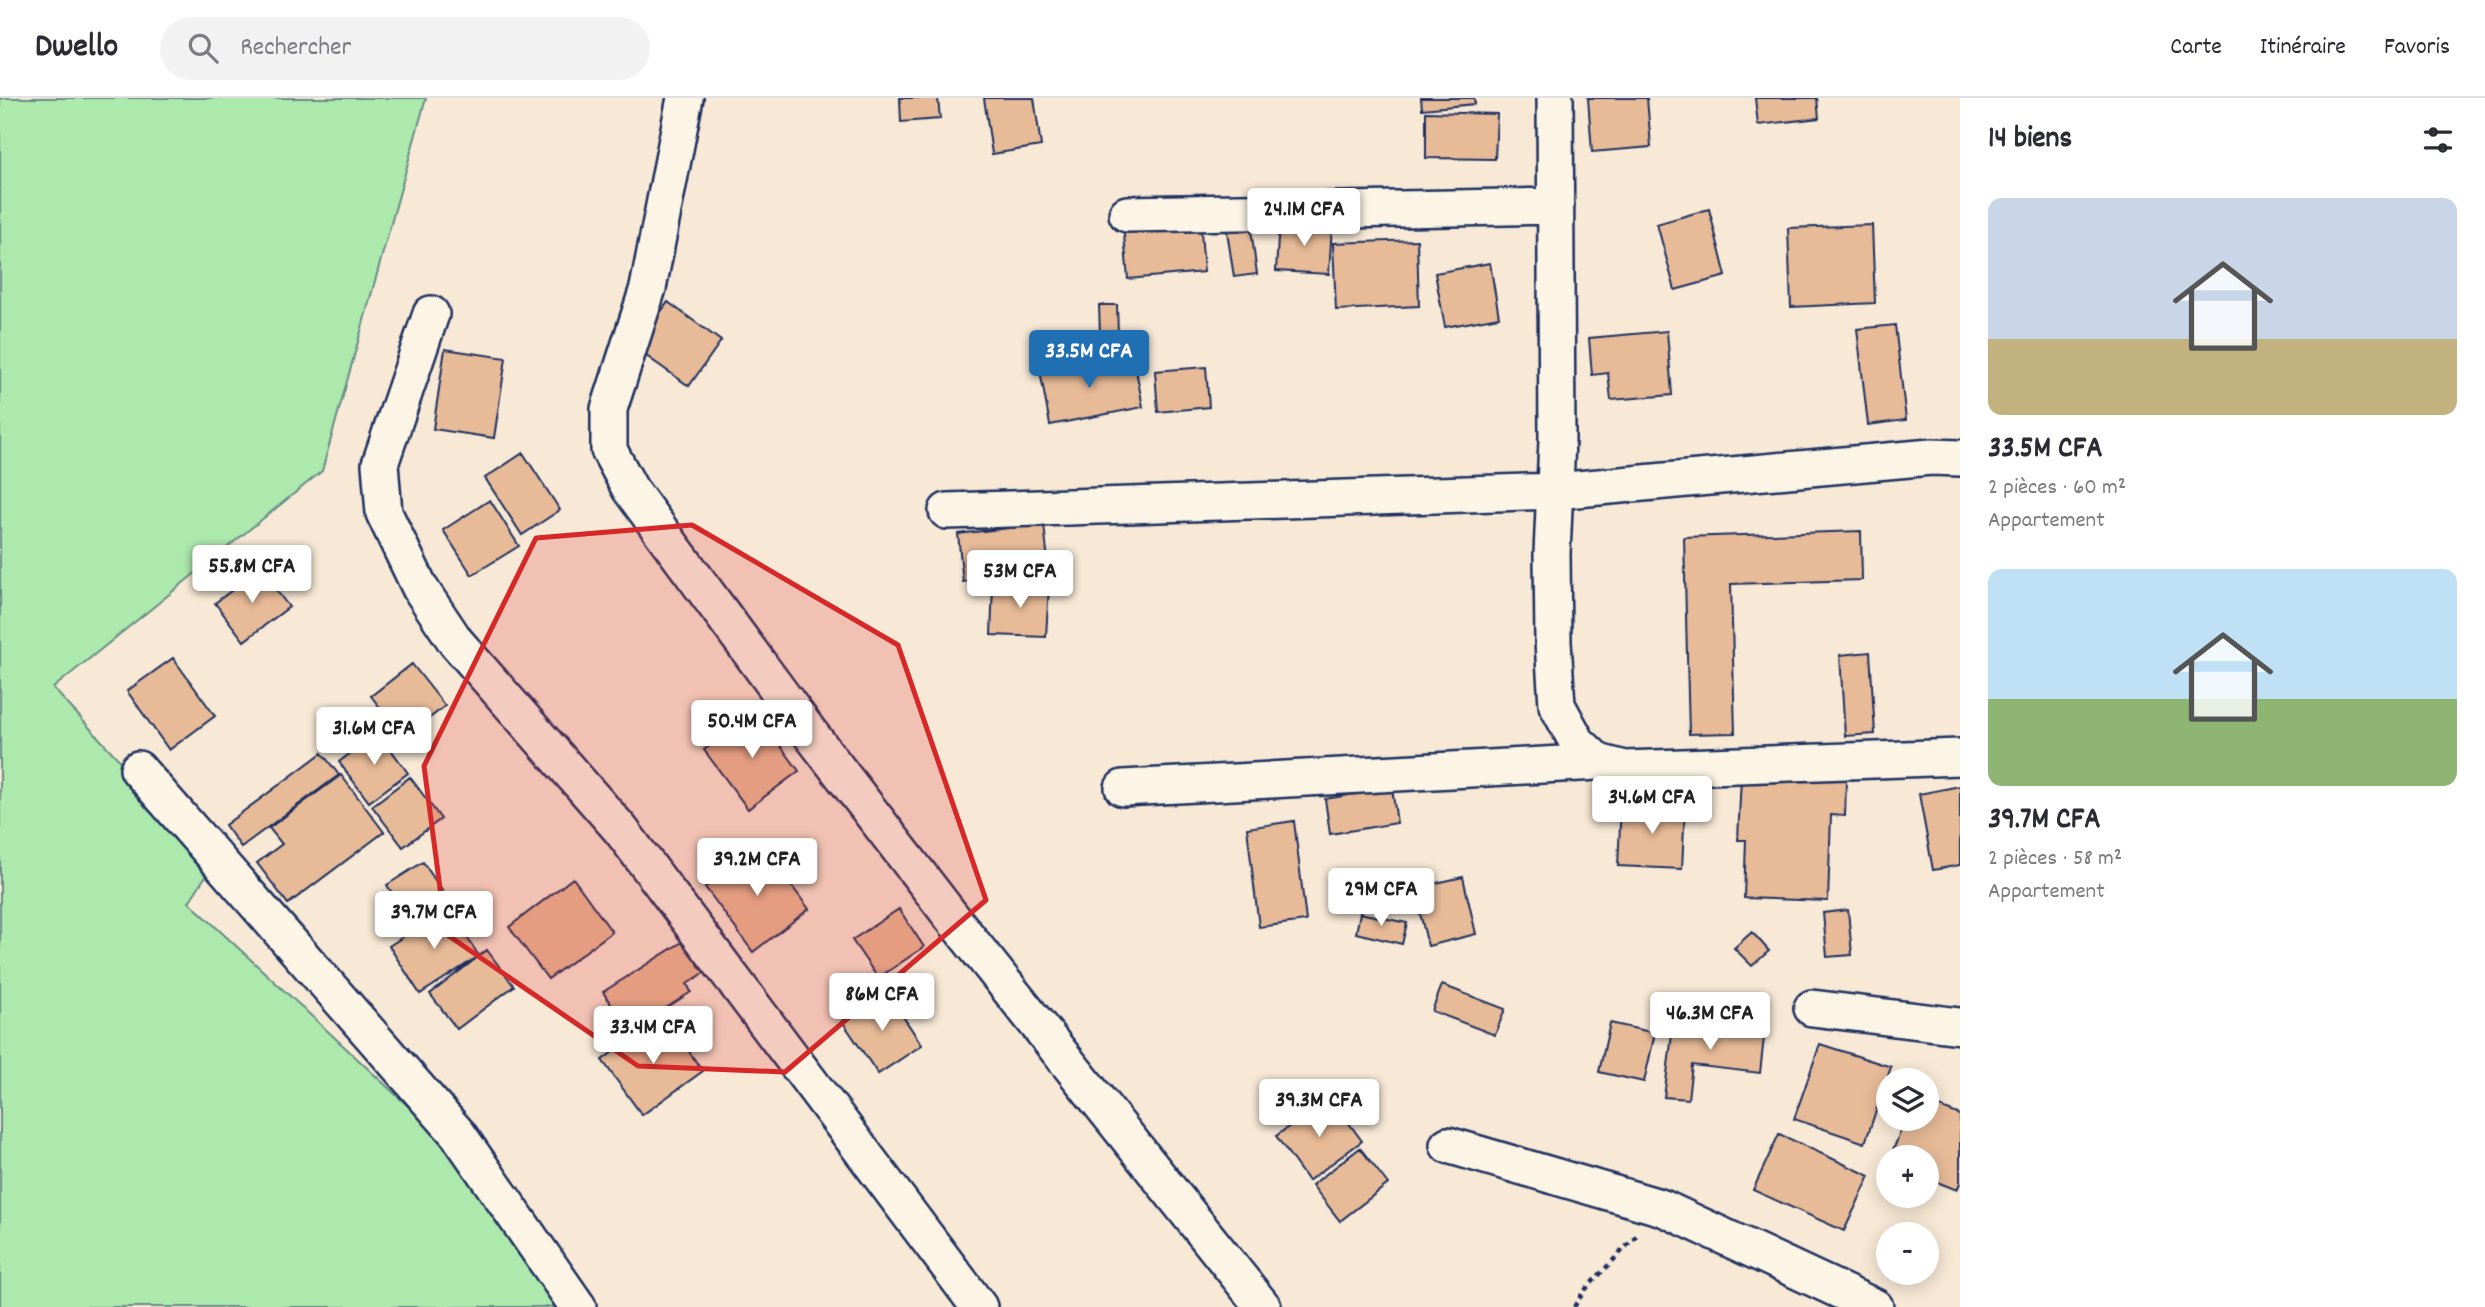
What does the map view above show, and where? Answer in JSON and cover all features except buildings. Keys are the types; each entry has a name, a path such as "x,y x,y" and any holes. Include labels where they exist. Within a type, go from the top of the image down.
{"street":[{"path":"685,98 648,288 609,409 609,450 630,489 814,738 954,920 1263,1307"},
{"path":"1555,98 1553,642 1557,705 1577,742 1598,762"},
{"path":"1127,215 1556,206"},
{"path":"431,314 380,464 384,513 420,588 456,642 621,830 979,1307"},
{"path":"947,511 1555,491 1931,457 1960,458"},
{"path":"1123,788 1598,762 1625,769 1960,757"},
{"path":"138,769 458,1134 578,1307"},
{"path":"1812,1008 1960,1026"},
{"path":"1448,1145 1663,1208 1875,1307"}],"path":[{"path":"1574,1307 1584,1291 1663,1208"}],"highlighted area":[{"path":"692,525 898,645 986,900 785,1072 638,1066 446,934 424,766 536,538"}],"green space":[{"path":"0,98 426,98 322,471 53,688 214,863 189,902 481,1174 568,1307 0,1307"}]}
